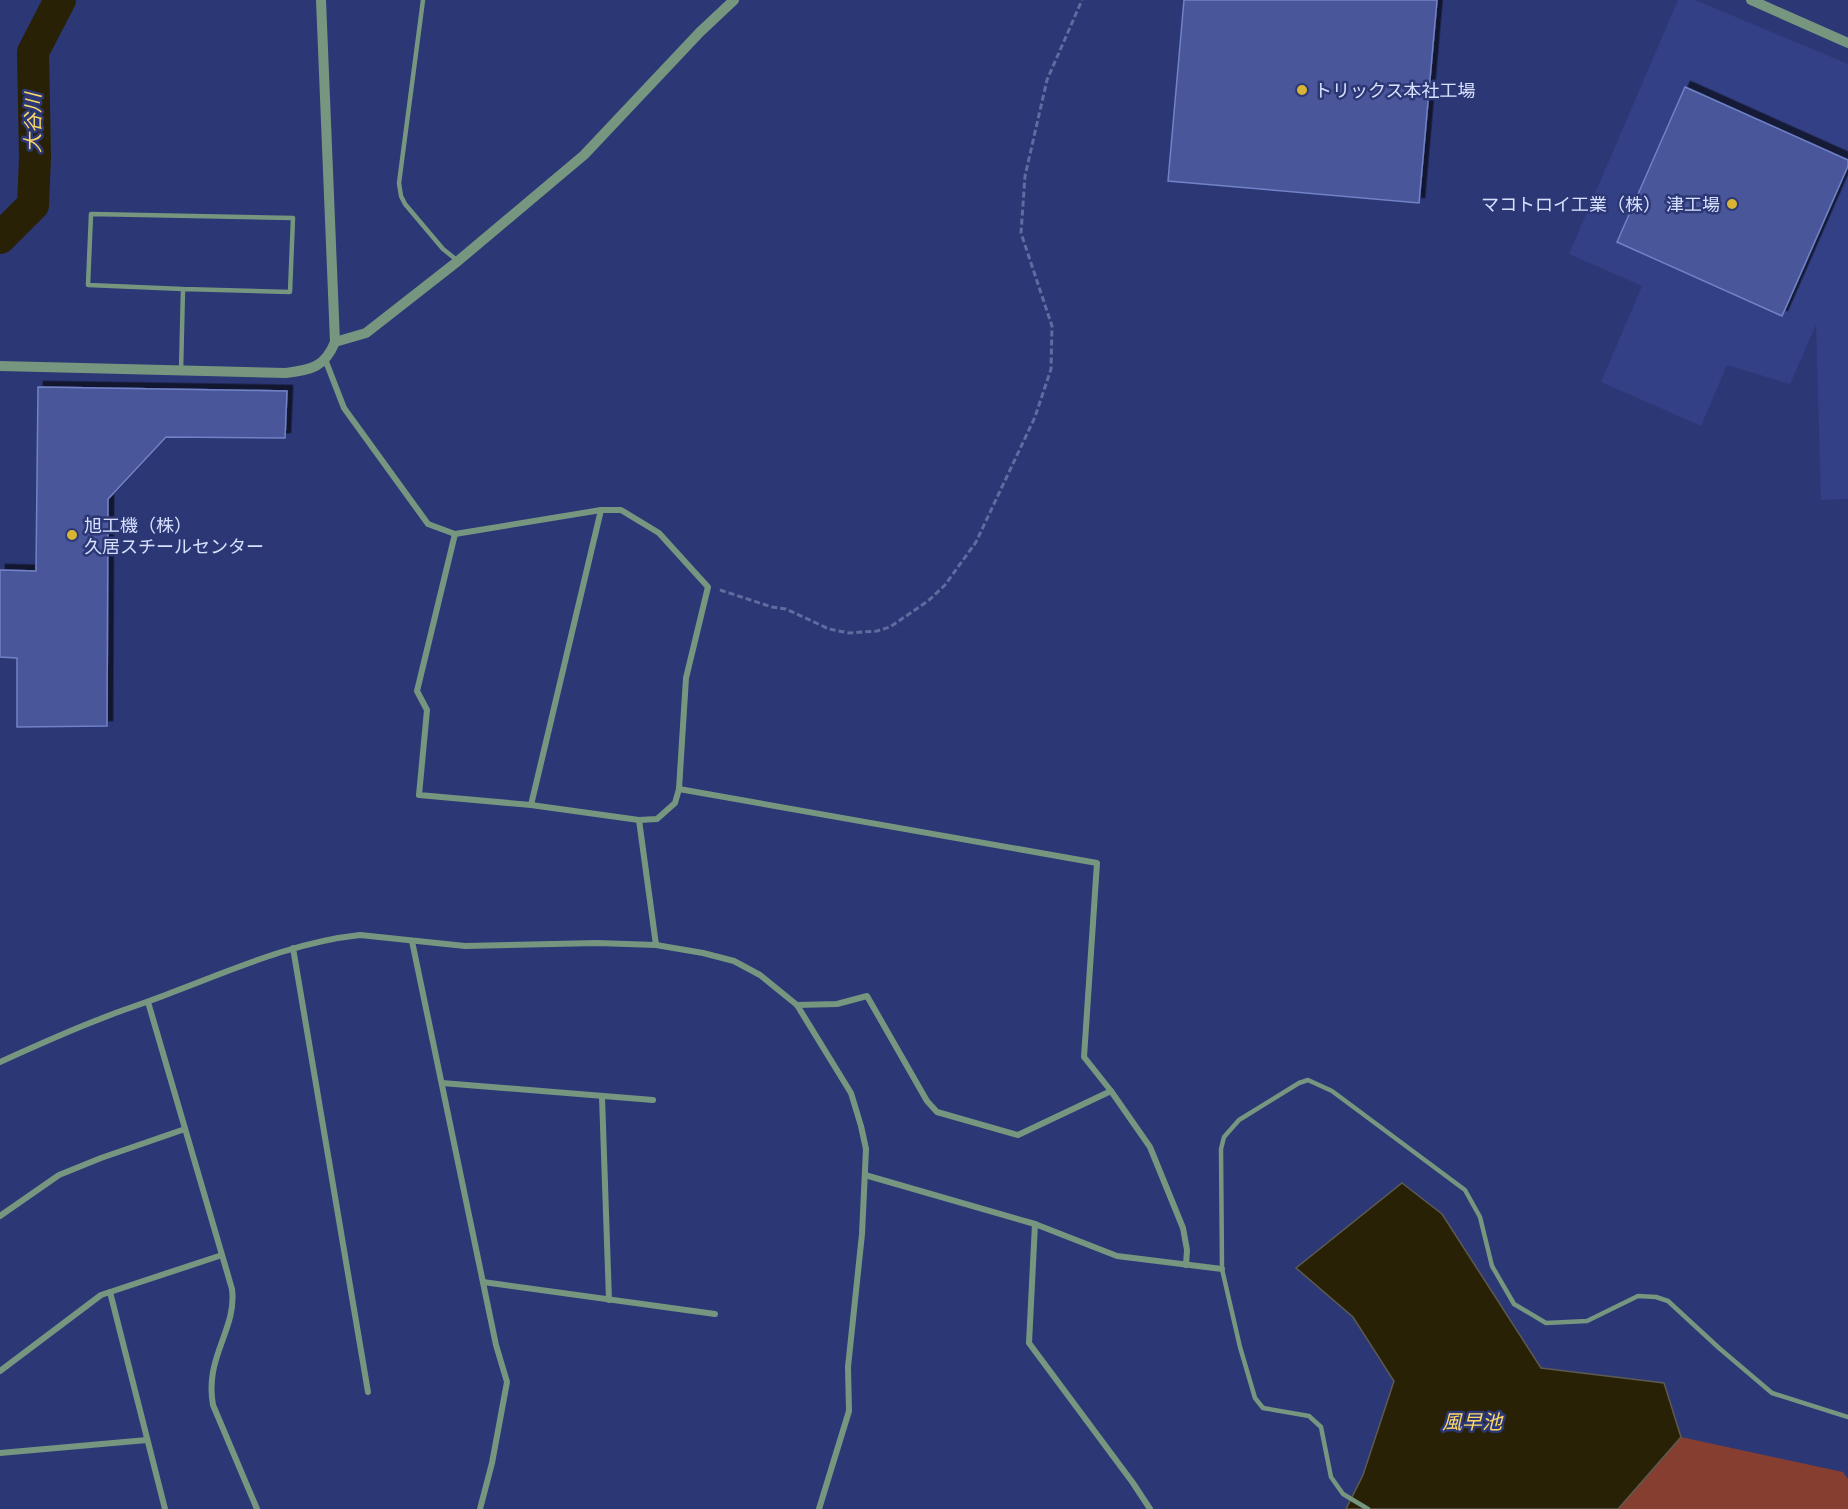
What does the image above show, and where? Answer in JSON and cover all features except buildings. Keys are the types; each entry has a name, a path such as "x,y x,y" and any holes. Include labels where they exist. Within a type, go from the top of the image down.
{"street":[{"path":"0,366 286,373 306,371 325,359 335,342 321,0"},
{"path":"335,342 366,333 458,261 584,155 700,32 734,0"},
{"path":"1751,0 1848,43"},
{"path":"325,359 344,408 428,524 455,534 601,510 621,510 659,532 708,587 686,678 679,789 675,802 657,819 639,820 531,805 419,795 427,710 417,691 455,534"},
{"path":"531,805 601,510"},
{"path":"679,789 1097,863 1084,1057 1150,1147 1183,1228 1187,1250 1186,1265"},
{"path":"639,820 656,945"},
{"path":"0,1062 49,1039 272,954 360,935 465,946 597,943 656,945 704,953 734,961 760,975 797,1005 851,1093 866,1149 862,1234 848,1367 849,1411 819,1509"},
{"path":"412,941 496,1345 507,1382 492,1463 480,1509"},
{"path":"293,948 368,1392"},
{"path":"797,1005 837,1004 867,996 927,1101 937,1112 999,1130 1018,1135 1110,1091"},
{"path":"148,1002 232,1289 233,1302 230,1317 213,1369 211,1391 213,1405 257,1509"},
{"path":"442,1083 653,1100"},
{"path":"602,1097 609,1300"},
{"path":"0,1216 59,1175 100,1158 185,1129"},
{"path":"865,1174 1035,1224 1117,1256 1222,1269"},
{"path":"1035,1224 1029,1343 1150,1509"},
{"path":"0,1371 101,1295 222,1255"},
{"path":"483,1282 716,1314"},
{"path":"110,1292 165,1509"},
{"path":"0,1453 147,1440"}],"lane":[{"path":"423,0 399,183 405,204 443,249 458,261"},
{"path":"91,214 293,218 290,292 183,288 88,285 91,214"},
{"path":"181,371 183,288"},
{"path":"1368,1509 1343,1494 1330,1477 1321,1427 1309,1416 1263,1408 1255,1398 1240,1347 1222,1269 1221,1149 1224,1137 1239,1120 1299,1083 1308,1080 1332,1091 1465,1190 1480,1217 1492,1266 1514,1304 1546,1323 1587,1321 1638,1296 1656,1296 1668,1301 1772,1393 1848,1417"}],"path":[{"path":"708,587 772,607 786,609 829,629 849,633 877,631 890,627 928,601 945,585 976,542 1035,417 1051,369 1052,326 1021,233 1025,176 1047,80 1082,0"}],"shaded area":[{"path":"1678,0 1695,0 1848,64 1848,499 1821,500 1816,325 1790,384 1727,365 1701,426 1601,382 1642,286 1569,254"},
{"path":"1681,1437 1843,1472 1848,1479 1848,1509 1618,1509"}],"water":[{"name":"風早池","path":"1402,1183 1442,1214 1541,1368 1664,1383 1681,1437 1618,1509 1346,1509 1363,1475 1394,1381 1353,1317 1296,1268"}],"waterway":[{"name":"大谷川","path":"0,238 33,205 35,158 33,52 60,0"}],"place":[{"name":"トリックス本社工場","path":"1302,90"},
{"name":"マコトロイ工業（株） 津工場","path":"1732,204"},
{"name":"旭工機（株） 久居スチールセンター","path":"72,535"}]}
